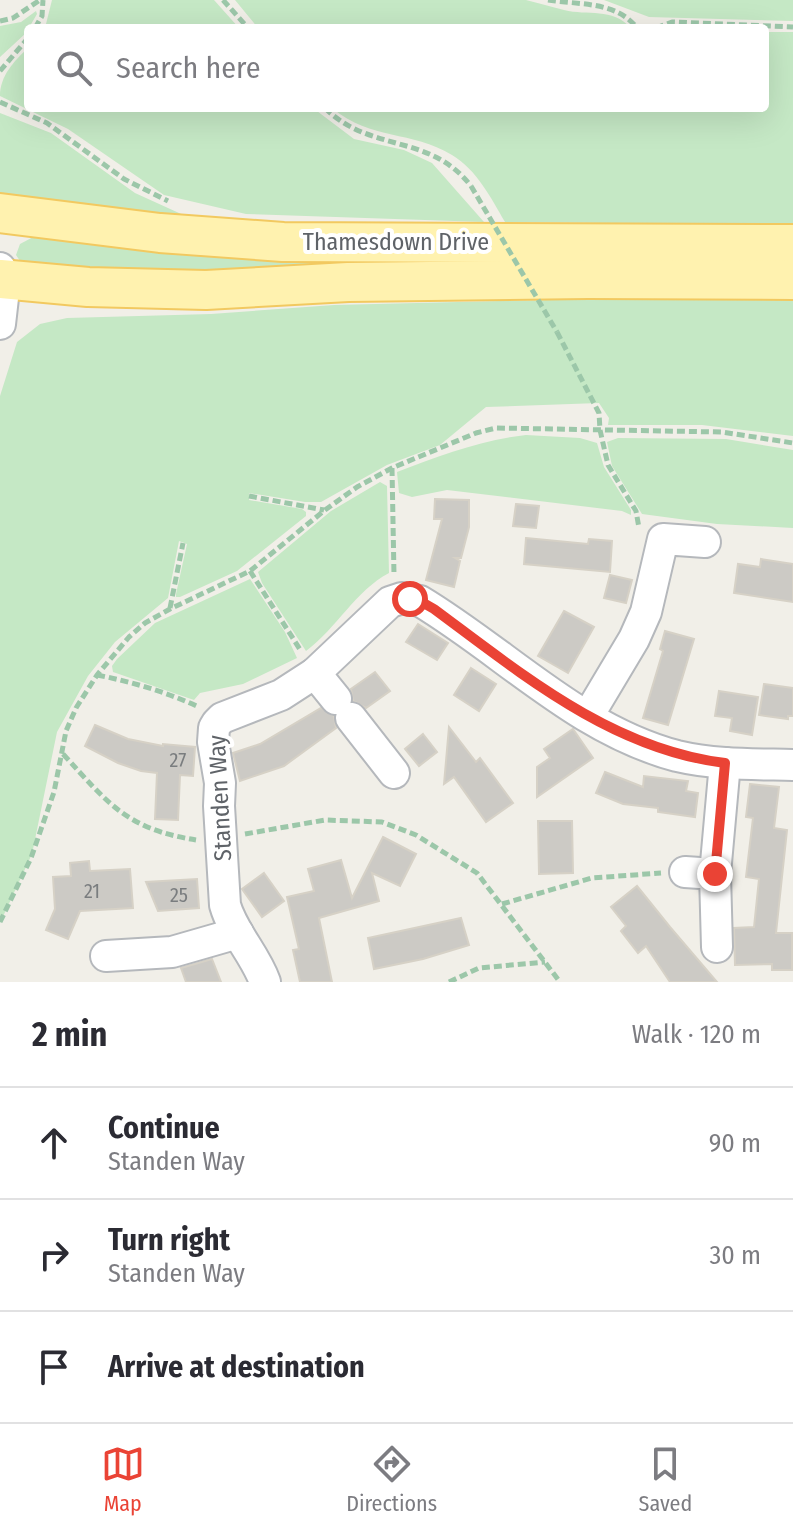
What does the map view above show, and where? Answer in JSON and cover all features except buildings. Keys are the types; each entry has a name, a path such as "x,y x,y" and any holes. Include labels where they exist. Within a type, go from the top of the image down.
{"main road":[{"name":"Thamesdown Drive","path":"10,223 283,242 793,244"},
{"name":"Thamesdown Drive","path":"2,276 134,289 206,290 348,282 793,280"}],"street":[{"path":"0,324 2,276"},
{"path":"588,716 634,639 646,612 652,537 705,542"},
{"path":"396,599 420,601 434,609 555,696 619,733 657,749 678,756 725,763 793,765"},
{"name":"Standen Way","path":"265,982 225,905 220,783 214,728 222,718 281,695 315,673 383,607 396,599"},
{"path":"315,673 394,773"},
{"path":"717,947 700,873 725,763"},
{"path":"106,956 172,952 238,933"}],"path":[{"path":"0,21 13,18 42,0"},
{"path":"37,24 42,16 42,0"},
{"path":"223,0 244,24"},
{"path":"548,0 611,9 628,17 634,24"},
{"path":"667,24 720,24"},
{"path":"769,26 793,27"},
{"path":"0,71 24,43"},
{"path":"0,102 47,123 124,179 171,203"},
{"path":"330,112 347,127 370,137 407,144 433,154 461,173 471,186 557,332 599,413 608,465 652,537"},
{"path":"481,228 504,227"},
{"path":"0,922 31,858 54,792 66,731 97,675 145,623 250,571 357,487 392,468 460,439 496,428 722,432 793,443"},
{"path":"392,468 396,599"},
{"path":"249,496 325,510"},
{"path":"170,609 183,543"},
{"path":"250,571 315,673"},
{"path":"97,675 175,696 222,718"},
{"path":"63,754 114,809 133,822 183,838 223,838 325,820 382,822 416,835 477,873 560,982"},
{"path":"502,904 592,878 648,872 700,873"},
{"path":"449,982 479,968 546,962"}],"green space":[{"path":"52,0 214,0 235,24 46,24"},
{"path":"235,0 526,0 573,12 608,15 627,24 255,24"},
{"path":"604,0 793,0 793,21 649,17"},
{"path":"36,11 31,24 24,24 24,35 0,57 0,26 21,22"},
{"path":"769,32 793,32 793,225 505,222 476,176 452,155 422,142 362,126 338,112 769,112"},
{"path":"24,52 24,108 0,96 5,75"},
{"path":"33,112 318,112 354,139 404,150 432,163 484,222 246,214 164,195 68,129"},
{"path":"0,113 51,133 135,193 201,223 0,202"},
{"path":"37,235 635,257 177,273 86,269 20,261 16,255 20,244"},
{"path":"672,297 793,299 793,436 702,425 608,425 609,418 599,403 486,407 440,445 387,465 321,502 249,493 249,500 302,509 306,516 237,571 176,597 187,544 179,541 168,598 115,642 88,676 57,732 32,854 0,923 0,396 17,342 40,324 67,318 211,314 334,305"},
{"path":"526,435 580,438 597,443 604,467 631,510 631,515 622,511 447,490 412,497 399,493 397,472 476,445"},
{"path":"618,438 726,439 793,450 793,528 717,524 642,514 612,466 607,442"},
{"path":"380,482 387,486 389,573 366,590 306,651 258,572 331,511"},
{"path":"250,579 285,632 297,658 243,684 200,693 194,700 113,672 112,666 117,659 155,623"}],"route":[{"path":"410,599 434,609 555,696 619,733 678,756 725,763 715,874"}]}
